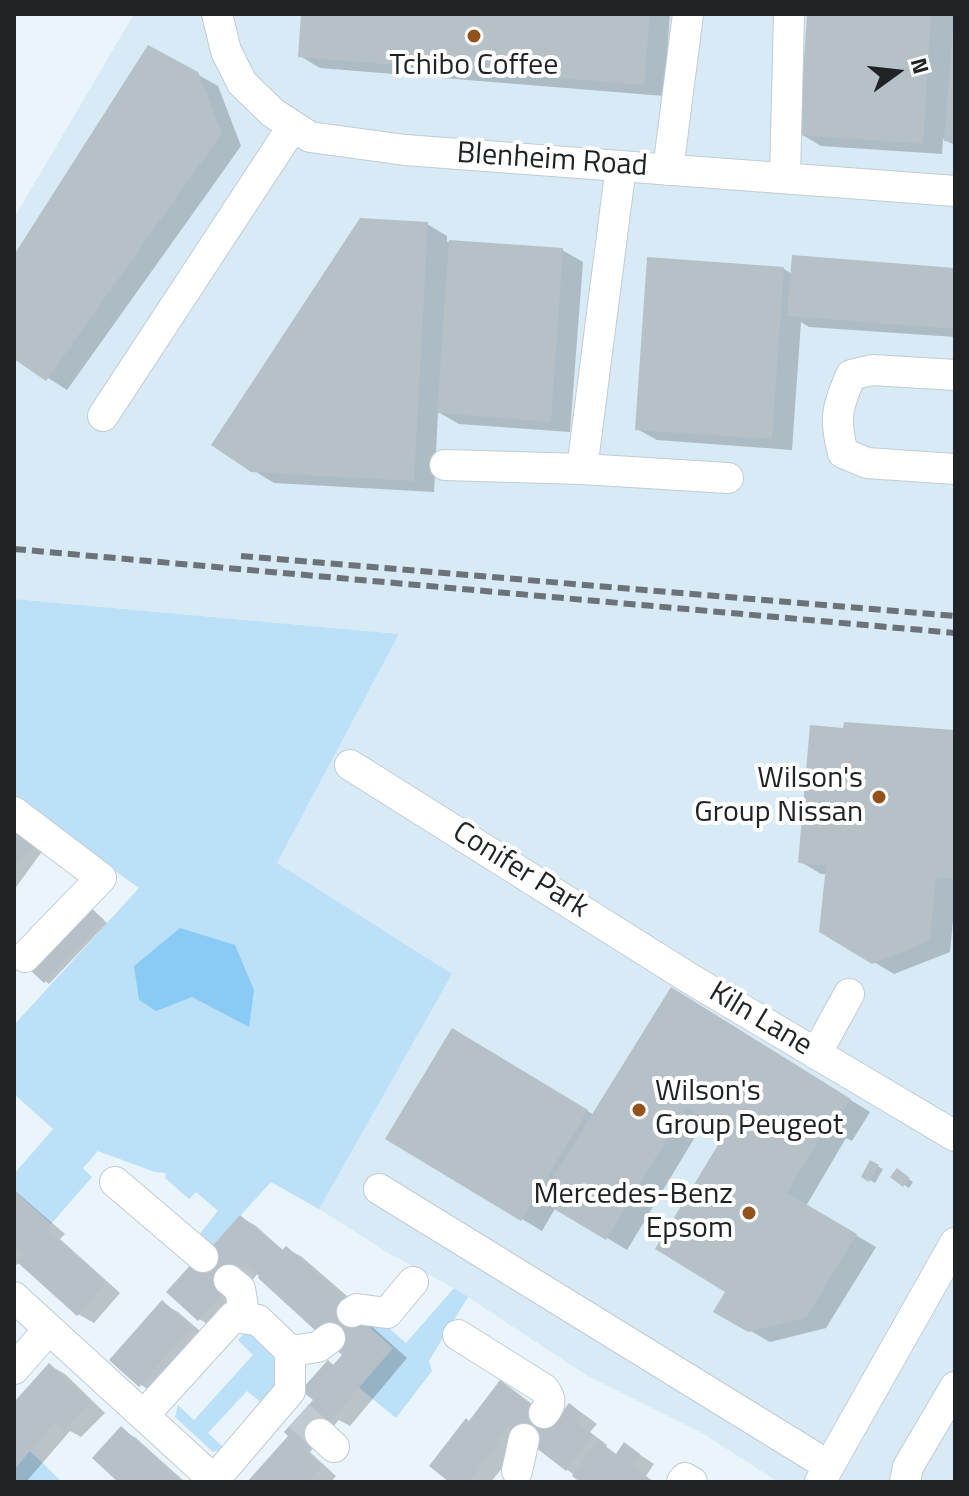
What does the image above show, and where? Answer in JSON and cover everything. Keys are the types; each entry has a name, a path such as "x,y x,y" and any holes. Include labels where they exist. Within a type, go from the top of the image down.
{"street":[{"name":"Blenheim Road","path":"217,14 226,51 242,83 273,113 310,137 405,150 955,191"},
{"path":"668,170 688,14"},
{"path":"785,178 789,14"},
{"path":"103,416 293,126"},
{"path":"582,469 621,166"},
{"path":"955,375 872,370 851,375 841,399 836,426 843,453 867,463 955,469"},
{"path":"445,465 728,478"},
{"name":"Conifer Park","path":"350,765 689,978"},
{"path":"14,812 101,878 25,957"},
{"name":"Kiln Lane","path":"689,978 955,1136"},
{"path":"816,1054 849,994"},
{"path":"115,1182 203,1257"},
{"path":"379,1189 824,1474 955,1243"},
{"path":"229,1280 240,1289 245,1318"},
{"path":"352,1312 357,1309 387,1313 413,1282"},
{"path":"14,1297 214,1481 308,1425 290,1391 290,1351 258,1320 233,1317 144,1415"},
{"path":"14,1369 49,1329"},
{"path":"458,1335 544,1389 550,1397 549,1407 544,1413"},
{"path":"290,1351 318,1347 330,1338"},
{"path":"905,1482 908,1467 955,1387"},
{"path":"519,1478 524,1439"},
{"path":"682,1482 685,1478 692,1482"}],"shaded area":[{"path":"134,14 955,14 955,1482 778,1482 704,1434 586,1375 454,1288 390,1254 319,1209 451,974 277,863 399,634 14,599 14,218"},
{"path":"14,599 399,634 277,863 452,974 319,1209 271,1182 208,1251 198,1236 218,1211 196,1192 189,1199 165,1178 166,1173 155,1172 98,1151 83,1168 92,1177 51,1224 14,1191 14,1174 53,1129 14,1094 14,1025 139,888 14,799"},
{"path":"454,1288 468,1297 429,1361 432,1371 396,1418 358,1387 360,1319 382,1322 406,1343"},
{"path":"247,1330 273,1344 276,1394 265,1406 247,1391 208,1433 224,1448 213,1452 175,1417 178,1405 194,1420 253,1355 238,1340"},
{"path":"30,1451 62,1482 14,1482 14,1469"}],"water":[{"path":"180,928 235,945 254,990 249,1027 192,997 156,1011 139,1000 134,966"}],"building":[{"name":"Tchibo Coffee","path":"301,14 650,14 644,85 298,57"},
{"path":"807,14 931,14 923,144 799,135"},
{"path":"955,28 955,142 944,141"},
{"path":"148,45 198,72 222,133 46,381 14,359 14,255"},
{"path":"360,218 428,222 414,481 251,472 211,445"},
{"path":"449,240 563,248 551,422 437,413"},
{"path":"792,255 955,268 955,329 787,316"},
{"path":"647,257 784,267 772,439 635,430"},
{"name":"Wilson's Group Nissan","path":"844,722 955,730 955,879 936,877 930,941 872,964 819,932 826,866 798,863 810,725 843,728"},
{"path":"14,822 37,838 14,870"},
{"path":"89,906 104,920 44,983 29,969"},
{"path":"671,987 851,1099 831,1131 825,1128 787,1193 857,1234 806,1318 748,1332 713,1312 725,1292 655,1249 727,1130 702,1114 700,1116 686,1107 606,1240 539,1200"},
{"path":"452,1028 588,1110 521,1221 385,1139"},
{"path":"870,1160 879,1165 869,1182 861,1177"},
{"path":"897,1168 910,1178 903,1187 890,1177"},
{"path":"14,1191 51,1224 46,1229 106,1283 77,1316 17,1262 24,1254 14,1245"},
{"path":"240,1215 281,1251 286,1246 347,1299 343,1304 393,1348 305,1451 322,1466 307,1482 247,1482 288,1436 284,1432 313,1400 301,1390 328,1360 333,1365 342,1355 258,1278 245,1262 224,1286 227,1289 198,1321 166,1292"},
{"path":"162,1300 192,1327 139,1387 109,1360"},
{"path":"49,1363 91,1403 64,1430 55,1422 14,1469 14,1402"},
{"path":"500,1380 552,1419 569,1403 583,1414 576,1422 593,1435 566,1471 508,1426 469,1482 449,1482 429,1466"},
{"path":"121,1426 181,1482 118,1482 92,1458"},
{"path":"597,1440 616,1454 624,1442 640,1454 631,1465 653,1482 580,1482 572,1476"}],"tunnel":[{"path":"299,1416 320,1434"}],"railway":[{"path":"14,549 955,633"},
{"path":"241,556 955,616"}],"place":[{"name":"Tchibo Coffee","path":"474,36"},
{"name":"Wilson's Group Nissan","path":"879,797"},
{"name":"Wilson's Group Peugeot","path":"639,1110"},
{"name":"Mercedes-Benz Epsom","path":"749,1213"}]}
